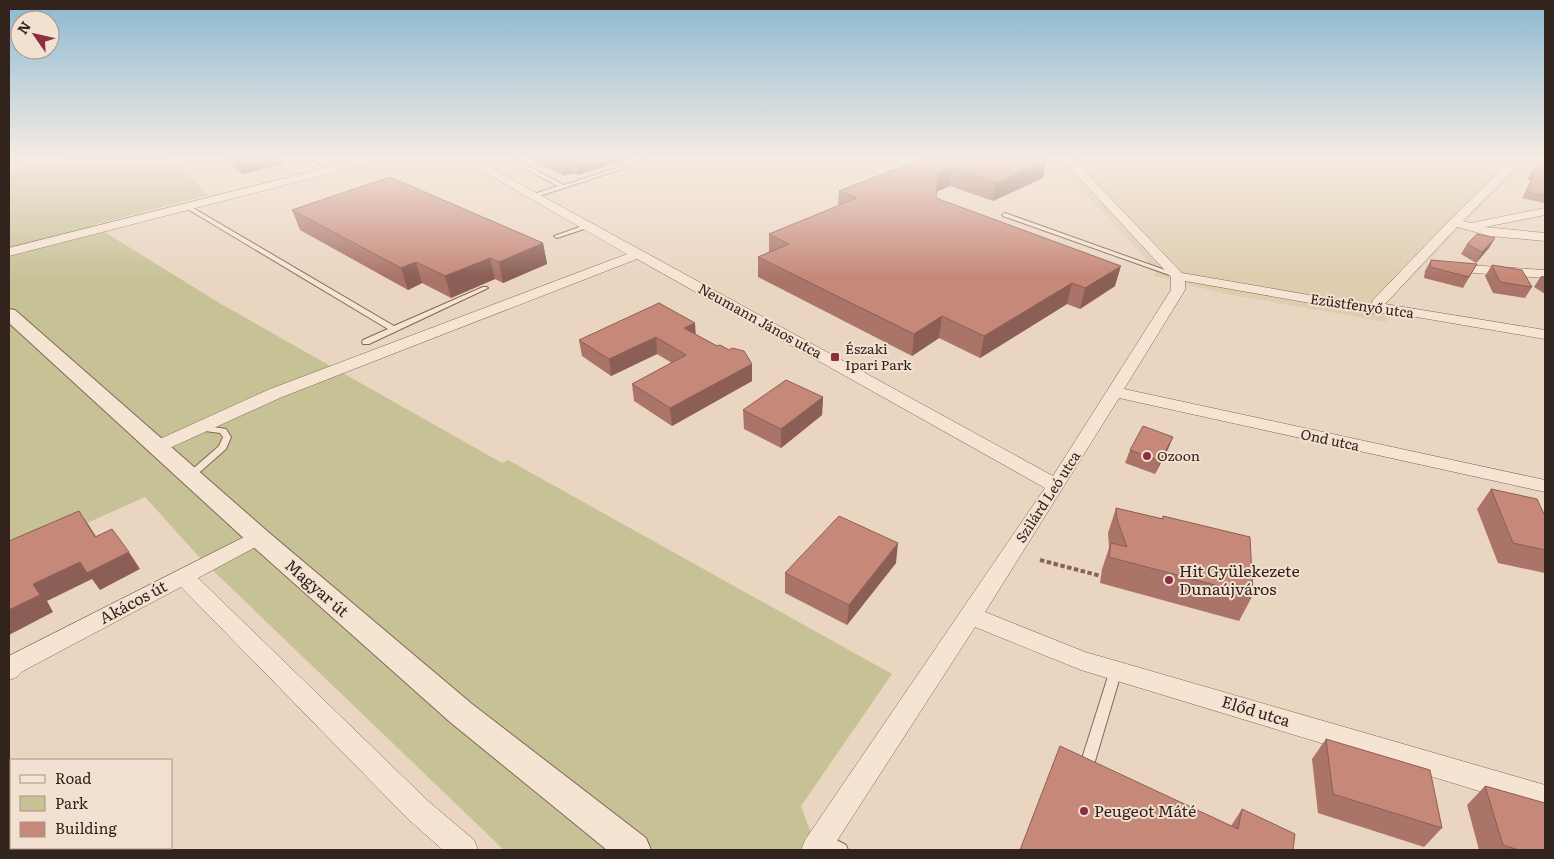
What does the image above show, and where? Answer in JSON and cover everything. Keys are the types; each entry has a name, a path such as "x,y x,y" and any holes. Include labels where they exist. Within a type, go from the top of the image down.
{"street":[{"path":"9,252 227,197"},
{"name":"Neumann János utca","path":"535,197 1056,486"},
{"path":"1103,197 1178,276"},
{"path":"1379,308 1378,303 1480,197"},
{"path":"1470,227 1545,212"},
{"path":"1455,222 1490,232 1545,237"},
{"path":"157,447 276,393 638,254"},
{"path":"1417,261 1437,266 1545,274"},
{"name":"Ezüstfenyő utca","path":"1178,276 1357,307 1379,308 1545,335"},
{"name":"Szilárd Leó utca","path":"826,847 970,615 1056,486 1178,290 1178,276"},
{"name":"Magyar út","path":"9,314 258,537 461,713 634,850"},
{"name":"Ond utca","path":"1114,392 1545,486"},
{"name":"Akácos út","path":"9,670 15,664 258,537"},
{"path":"183,576 418,810 464,850"},
{"name":"Előd utca","path":"970,615 1081,660 1545,798"}],"lane":[{"path":"188,207 393,329"},
{"path":"1005,215 1178,276"},
{"path":"557,236 588,226"},
{"path":"366,342 485,288"},
{"path":"190,476 218,452 227,437 223,431 201,428"},
{"path":"1086,768 1116,670"}],"path":[{"path":"1040,560 1101,576"}],"shaded area":[{"path":"1089,197 1491,197 1384,306 1387,322 1226,294 1154,276 1156,270"}],"green space":[{"path":"9,197 200,197 93,225 221,304 502,463 508,460 892,674 801,806 817,850 504,850 201,559 145,497 9,558"}],"building":[{"path":"330,197 437,197 543,243 499,262 490,258 445,276 416,262 401,268 292,210"},
{"path":"855,197 936,197 1121,266 1085,288 1072,283 984,336 942,316 914,334 758,257 789,244 769,234 857,198"},
{"path":"1477,234 1495,238 1482,252 1467,244"},
{"path":"1431,260 1477,264 1469,277 1430,267"},
{"path":"1492,265 1522,270 1532,287 1500,282"},
{"path":"659,303 695,323 684,328 717,346 720,345 729,350 732,348 744,351 752,364 670,408 632,384 686,355 656,337 609,359 579,340"},
{"path":"786,380 823,397 781,429 743,410"},
{"path":"1143,426 1173,437 1160,461 1130,450"},
{"path":"1491,489 1537,499 1545,516 1545,550 1513,543"},
{"path":"1116,508 1163,519 1163,516 1250,537 1253,595 1109,557 1111,543 1127,547 1117,519"},
{"path":"79,511 95,537 112,529 129,552 87,573 80,562 33,584 40,595 9,610 9,541"},
{"path":"839,516 898,543 849,605 785,573"},
{"path":"1326,739 1430,770 1442,828 1333,794"},
{"path":"1060,746 1238,829 1242,809 1295,834 1293,850 1020,850"},
{"path":"1485,786 1545,803 1545,850 1519,850 1503,845"},
{"path":"9,823 10,849 48,849 9,850"}],"place":[{"name":"Északi Ipari Park","path":"835,357"},
{"name":"Ozoon","path":"1147,456"},
{"name":"Hit Gyülekezete Dunaújváros","path":"1169,580"},
{"name":"Peugeot Máté","path":"1084,811"}]}
